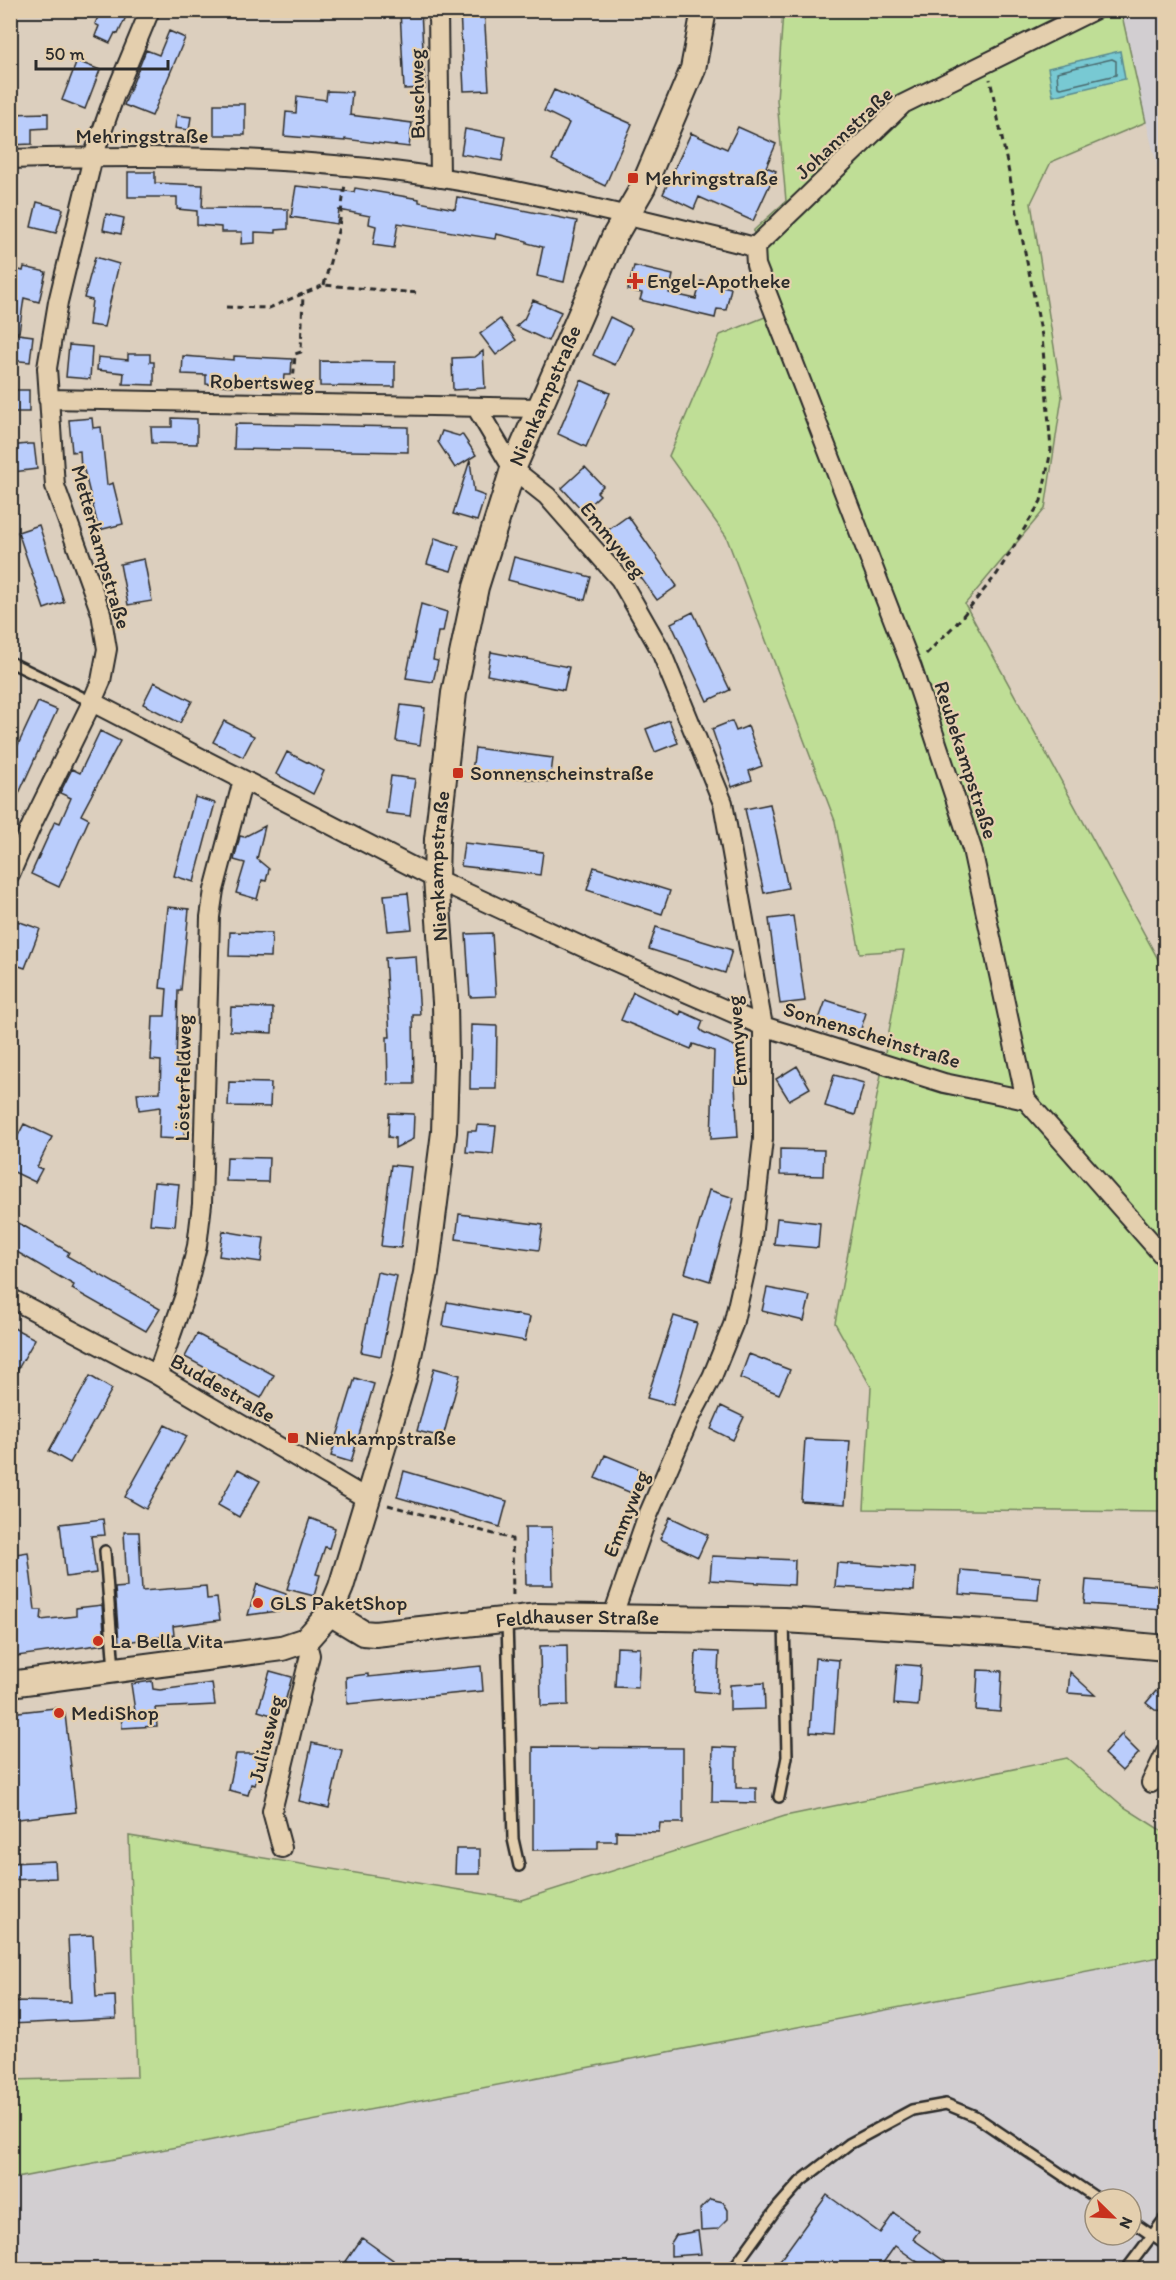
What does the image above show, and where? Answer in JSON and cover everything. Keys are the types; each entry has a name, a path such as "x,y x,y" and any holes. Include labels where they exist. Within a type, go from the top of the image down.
{"street":[{"name":"Metterkampstraße","path":"10,874 92,702 101,681 107,650 101,613 55,486 47,368 58,302 93,157 114,97 150,10"},
{"name":"Buschweg","path":"438,10 440,178"},
{"name":"Nienkampstraße","path":"330,1613 369,1500 405,1375 424,1284 444,1132 445,1002 436,879 441,794 454,693 476,586 513,469 614,237 644,186 693,69 704,10"},
{"name":"Johannstraße","path":"755,247 903,104 1094,10"},
{"name":"Mehringstraße","path":"10,159 93,157 260,160 348,166 440,178 627,216"},
{"path":"627,216 755,247"},
{"name":"Reubekampstraße","path":"755,247 756,265 912,668 972,849 1026,1100 1166,1259"},
{"name":"Robertsweg","path":"48,399 539,408"},
{"path":"476,407 513,469"},
{"name":"Emmyweg","path":"513,469 547,496 620,579 660,649 723,803 763,1026 763,1139 751,1246 733,1325 712,1377 689,1420 646,1520 612,1618"},
{"name":"Sonnenscheinstraße","path":"92,702 436,879 598,954 763,1026 944,1083 1026,1100"},
{"name":"Lösterfeldweg","path":"157,1375 185,1295 197,1246 204,1161 210,917 243,780"},
{"name":"Buddestraße","path":"10,1298 157,1375 369,1500"},
{"path":"10,1684 282,1648 306,1640 330,1613"},
{"name":"Feldhauser Straße","path":"330,1613 363,1633 375,1634 510,1618 784,1620 1004,1633 1166,1648"},
{"name":"Juliusweg","path":"282,1848 272,1811 310,1655 306,1640"},
{"path":"1151,1784 1166,1752"}],"lane":[{"path":"10,662 92,702"},
{"path":"105,1551 114,1670"},
{"path":"510,1618 513,1839 519,1866"},
{"path":"779,1797 787,1757 784,1620"},
{"path":"732,2270 777,2208 801,2181 849,2145 912,2110 946,2104 975,2116 1083,2189"},
{"path":"1126,2270 1166,2217"},
{"path":"1143,2229 1166,2245"}],"path":[{"path":"912,668 957,623 997,574 1041,501 1051,450 1042,336 988,63"},
{"path":"324,285 339,227 348,166"},
{"path":"226,307 269,308 324,285 418,293"},
{"path":"292,405 295,354 301,352 303,294"},
{"path":"369,1500 512,1539 510,1618"}],"shaded area":[{"path":"1121,11 1165,11 1165,198 1146,122"},
{"path":"1165,1956 1165,2269 11,2269 10,2179"}],"green space":[{"path":"783,11 1121,11 1146,122 1051,162 1031,203 1062,397 1045,509 965,604 1165,972 1165,1512 864,1509 871,1387 835,1323 904,950 860,953 835,821 726,536 669,456 720,335 770,315 750,267 754,230 786,201 777,100"},
{"path":"1067,1758 1124,1807 1165,1833 1165,1956 11,2179 11,2080 137,2077 129,1836 521,1900 785,1816"}],"water":[{"path":"1120,51 1125,79 1053,96 1048,68"}],"building":[{"path":"101,10 129,10 118,34 115,33 110,43 95,36 99,26 95,24"},
{"path":"400,10 421,10 425,88 404,89"},
{"path":"460,10 484,10 489,90 464,91"},
{"path":"169,31 185,38 152,116 124,105 146,50 159,55"},
{"path":"77,61 100,70 85,109 62,100"},
{"path":"554,90 632,124 605,186 552,160 569,123 544,111"},
{"path":"327,91 352,92 350,115 412,123 409,147 345,139 345,141 284,136 286,112 296,113 297,96 326,100"},
{"path":"214,104 245,104 245,135 214,135"},
{"path":"48,113 48,128 32,129 32,144 10,145 10,114"},
{"path":"177,115 191,117 189,130 175,128"},
{"path":"738,127 776,144 766,167 776,171 753,221 699,197 694,209 663,194 691,133 727,149"},
{"path":"465,129 506,137 502,161 461,154"},
{"path":"128,172 155,172 155,183 203,185 202,208 288,209 288,229 276,230 276,233 255,232 255,243 241,244 242,232 221,232 221,227 197,225 197,211 177,209 177,197 128,197"},
{"path":"296,186 354,192 355,188 419,199 419,202 455,209 457,197 577,221 564,282 537,276 543,247 527,243 527,241 496,234 495,239 398,223 394,248 373,245 376,226 369,224 370,216 339,210 337,224 291,217"},
{"path":"37,202 63,209 56,233 31,227"},
{"path":"106,214 124,218 121,234 103,230"},
{"path":"95,257 119,264 104,327 89,325 92,300 84,298"},
{"path":"634,266 673,275 669,293 696,299 701,281 731,288 726,310 717,309 715,318 640,300 642,293 628,290"},
{"path":"24,267 46,272 39,302 24,298 19,332 10,332 10,279 15,269 23,271"},
{"path":"533,300 561,312 548,341 516,326 524,319"},
{"path":"610,317 632,328 615,365 593,355"},
{"path":"500,319 516,340 496,355 480,334"},
{"path":"10,333 33,336 30,362 10,360"},
{"path":"69,345 92,347 90,379 66,377"},
{"path":"483,351 485,388 453,390 452,358 475,357"},
{"path":"128,354 150,354 150,362 154,362 154,385 123,384 124,373 97,370 98,357 128,360"},
{"path":"183,356 234,360 234,356 292,359 291,375 284,375 283,385 233,382 233,386 206,384 206,375 182,374"},
{"path":"320,361 395,362 395,387 320,386"},
{"path":"581,380 610,393 586,447 558,434"},
{"path":"10,390 29,390 29,412 10,412"},
{"path":"92,418 93,428 101,427 107,485 113,483 123,524 99,530 84,470 81,470 80,451 72,452 69,420"},
{"path":"172,418 197,419 197,444 152,443 151,427 172,427"},
{"path":"235,424 408,427 408,452 234,449"},
{"path":"442,431 459,436 462,434 476,455 455,468 438,442"},
{"path":"34,444 37,469 13,472 10,446"},
{"path":"470,460 474,492 485,496 477,521 453,514"},
{"path":"585,467 603,486 597,492 600,495 583,511 562,488"},
{"path":"628,516 677,586 657,600 607,531"},
{"path":"39,525 64,602 44,609 18,532"},
{"path":"435,538 459,546 451,571 427,564"},
{"path":"514,557 591,577 585,600 508,580"},
{"path":"144,559 152,601 128,605 120,564"},
{"path":"421,604 447,612 443,632 438,632 433,660 438,661 433,682 406,678"},
{"path":"693,612 730,690 707,701 671,623"},
{"path":"491,652 569,667 564,690 487,675"},
{"path":"154,682 192,701 180,723 143,704"},
{"path":"38,702 57,710 10,813 10,762"},
{"path":"401,705 425,708 420,745 396,741"},
{"path":"669,720 678,743 655,752 646,729"},
{"path":"224,721 254,736 243,757 213,742"},
{"path":"732,721 736,731 748,726 762,766 749,771 752,780 732,787 712,729"},
{"path":"100,731 120,741 81,815 89,819 59,887 31,874 55,821 60,823 71,798 60,793 72,769 80,773"},
{"path":"475,748 553,758 550,782 472,772"},
{"path":"287,752 324,771 313,794 276,774"},
{"path":"391,776 415,779 410,816 386,813"},
{"path":"195,797 215,803 194,882 174,876"},
{"path":"770,804 788,888 764,893 745,809"},
{"path":"265,826 257,859 269,869 266,881 262,880 257,899 236,893 245,863 234,860 240,836 244,837"},
{"path":"464,843 543,852 540,875 461,866"},
{"path":"594,867 670,891 662,914 587,890"},
{"path":"408,893 412,929 388,931 384,895"},
{"path":"168,907 189,909 181,990 178,990 176,1064 186,1064 184,1139 159,1138 160,1107 139,1110 137,1093 160,1092 161,1061 151,1060 153,1016 165,1016 167,989 160,988"},
{"path":"793,916 805,1001 780,1004 769,919"},
{"path":"17,921 40,929 25,968 10,963 10,938"},
{"path":"656,927 732,950 725,973 649,949"},
{"path":"230,932 272,933 271,957 229,956"},
{"path":"492,933 496,996 470,997 466,934"},
{"path":"416,956 420,1015 413,1015 414,1084 388,1084 387,1037 390,1037 385,958"},
{"path":"633,992 680,1015 681,1011 703,1021 700,1029 703,1032 741,1049 738,1056 738,1085 735,1085 738,1137 711,1139 714,1051 693,1044 691,1049 621,1020"},
{"path":"826,1000 866,1013 859,1035 818,1022"},
{"path":"231,1007 273,1008 272,1033 230,1031"},
{"path":"471,1025 497,1026 496,1089 470,1089"},
{"path":"797,1066 810,1088 789,1100 776,1079"},
{"path":"834,1075 864,1083 855,1115 825,1106"},
{"path":"229,1082 271,1083 270,1107 228,1106"},
{"path":"389,1113 414,1114 413,1139 395,1148 395,1138 388,1137"},
{"path":"24,1124 52,1137 37,1167 42,1169 35,1182 10,1170 10,1151"},
{"path":"477,1125 496,1126 493,1154 466,1152 468,1131 476,1131"},
{"path":"780,1149 824,1150 823,1176 780,1175"},
{"path":"227,1157 269,1158 268,1182 226,1181"},
{"path":"391,1165 411,1167 401,1248 381,1246"},
{"path":"154,1182 179,1184 175,1226 150,1224"},
{"path":"709,1190 734,1198 710,1281 685,1273"},
{"path":"459,1214 543,1225 539,1250 456,1239"},
{"path":"10,1218 69,1252 67,1256 160,1309 146,1331 72,1289 74,1285 10,1248"},
{"path":"777,1218 820,1223 818,1248 774,1244"},
{"path":"223,1231 264,1238 261,1262 219,1256"},
{"path":"377,1272 397,1276 381,1356 361,1352"},
{"path":"767,1288 810,1296 804,1321 762,1311"},
{"path":"447,1302 530,1317 525,1341 443,1326"},
{"path":"674,1316 697,1323 673,1405 647,1398"},
{"path":"10,1326 35,1339 10,1383"},
{"path":"197,1334 274,1375 261,1398 185,1357"},
{"path":"749,1354 790,1370 779,1394 740,1378"},
{"path":"434,1368 460,1375 443,1437 417,1431"},
{"path":"90,1376 112,1389 70,1463 49,1451"},
{"path":"355,1378 374,1384 351,1462 331,1456"},
{"path":"721,1406 744,1417 733,1440 711,1429"},
{"path":"165,1425 187,1436 146,1509 125,1497"},
{"path":"805,1439 850,1441 845,1504 801,1501"},
{"path":"605,1455 644,1471 634,1494 595,1478"},
{"path":"238,1469 260,1481 239,1517 218,1505"},
{"path":"404,1471 507,1501 500,1527 397,1497"},
{"path":"670,1517 708,1535 698,1557 660,1539"},
{"path":"310,1518 335,1528 329,1548 325,1547 316,1574 320,1575 314,1596 287,1589"},
{"path":"103,1519 105,1535 91,1536 96,1573 66,1577 60,1524"},
{"path":"525,1527 552,1527 553,1585 526,1585"},
{"path":"124,1532 139,1532 142,1591 206,1586 207,1599 217,1598 220,1620 173,1626 174,1635 119,1643 115,1588 127,1587"},
{"path":"28,1552 35,1610 42,1610 41,1620 76,1616 76,1608 102,1605 105,1644 10,1657 10,1555"},
{"path":"712,1556 795,1560 794,1585 710,1580"},
{"path":"837,1563 915,1568 914,1591 835,1587"},
{"path":"961,1570 1040,1577 1038,1600 959,1594"},
{"path":"1086,1580 1165,1586 1163,1609 1084,1604"},
{"path":"257,1584 286,1594 288,1606 278,1611 248,1615"},
{"path":"567,1645 568,1705 541,1706 540,1646"},
{"path":"617,1647 640,1648 638,1688 615,1687"},
{"path":"696,1651 719,1652 717,1693 694,1691"},
{"path":"815,1658 839,1660 834,1734 810,1732"},
{"path":"897,1664 921,1666 918,1706 894,1704"},
{"path":"481,1666 483,1691 347,1704 346,1677"},
{"path":"978,1670 1002,1671 1000,1712 976,1710"},
{"path":"270,1671 292,1677 283,1709 278,1707 275,1716 258,1711"},
{"path":"1070,1672 1095,1695 1068,1693"},
{"path":"152,1681 153,1689 160,1690 212,1683 215,1705 155,1708 157,1726 122,1728 121,1712 135,1711 131,1684"},
{"path":"764,1683 765,1709 730,1710 730,1685"},
{"path":"1156,1691 1166,1698 1166,1711 1155,1710 1146,1703"},
{"path":"55,1708 65,1714 76,1812 10,1820 10,1713"},
{"path":"1123,1733 1123,1737 1139,1753 1122,1771 1104,1754"},
{"path":"312,1743 342,1750 329,1808 299,1801"},
{"path":"533,1747 683,1748 683,1823 660,1823 659,1832 616,1831 616,1841 598,1841 598,1849 533,1850"},
{"path":"713,1747 736,1748 736,1788 756,1788 756,1803 712,1802"},
{"path":"236,1754 257,1754 256,1759 261,1760 255,1785 251,1784 248,1795 229,1790"},
{"path":"456,1849 480,1849 480,1874 455,1874"},
{"path":"55,1861 56,1878 10,1880 10,1863"},
{"path":"93,1935 96,1997 115,1996 116,2019 10,2024 10,2001 71,2002 68,1936"},
{"path":"827,2195 880,2233 894,2213 919,2231 913,2239 957,2270 929,2270 895,2246 878,2270 773,2270"},
{"path":"710,2199 723,2202 728,2210 728,2219 718,2229 701,2230 700,2209"},
{"path":"698,2231 701,2254 671,2256 671,2243 676,2235"},
{"path":"362,2238 393,2260 386,2270 340,2270"}],"place":[{"name":"Mehringstraße","path":"633,178"},
{"name":"Engel-Apotheke","path":"635,281"},
{"name":"Sonnenscheinstraße","path":"458,773"},
{"name":"Nienkampstraße","path":"293,1438"},
{"name":"GLS PaketShop","path":"258,1603"},
{"name":"La Bella Vita","path":"98,1641"},
{"name":"MediShop","path":"59,1713"}]}
